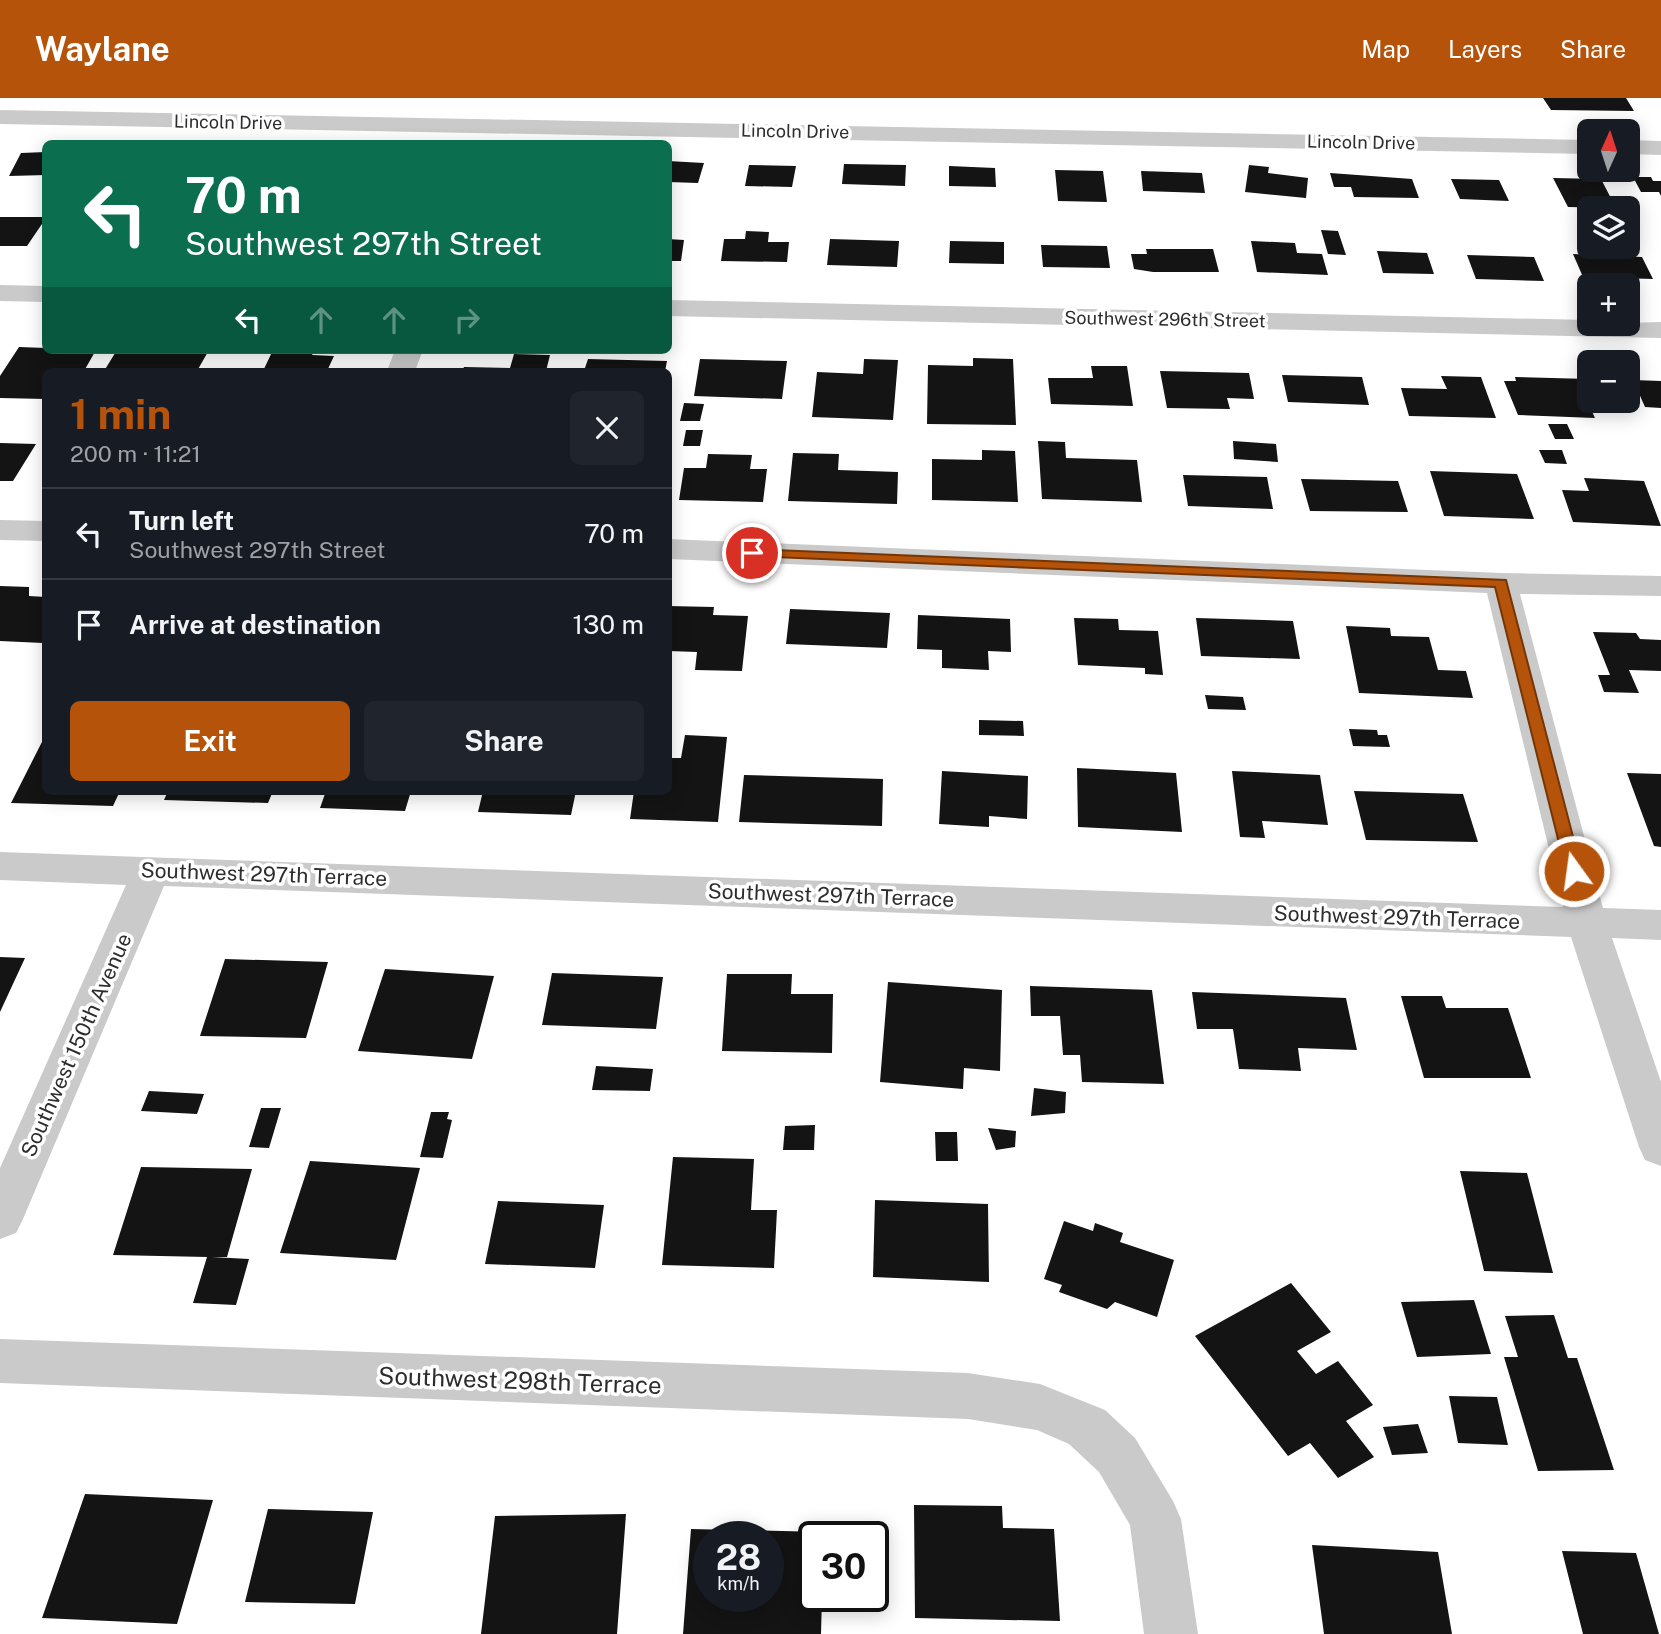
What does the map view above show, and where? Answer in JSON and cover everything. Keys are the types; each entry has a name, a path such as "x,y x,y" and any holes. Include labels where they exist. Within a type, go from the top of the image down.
{"street":[{"path":"160,120 174,98"},
{"name":"Lincoln Drive","path":"0,117 1577,147"},
{"path":"1640,147 1661,148"},
{"path":"0,293 42,294"},
{"name":"Southwest 296th Street","path":"672,308 1661,330"},
{"path":"0,530 42,531"},
{"path":"672,549 1501,583 1661,586"},
{"path":"1501,583 1587,924 1661,1147"},
{"name":"Southwest 297th Terrace","path":"0,866 1661,925"},
{"name":"Southwest 150th Avenue","path":"0,1219 152,870"},
{"name":"Southwest 298th Terrace","path":"0,1361 968,1396 1040,1407 1087,1427 1117,1455 1136,1484 1155,1519 1171,1634"}],"building":[{"path":"1543,98 1626,98 1634,111 1551,110"},
{"path":"42,152 42,175 9,176 21,153"},
{"path":"672,161 704,163 698,183 672,182"},
{"path":"844,164 906,165 905,186 842,184"},
{"path":"749,165 796,166 792,187 745,186"},
{"path":"1249,165 1269,167 1268,173 1308,178 1306,198 1245,192"},
{"path":"949,166 995,168 996,187 949,186"},
{"path":"1055,170 1103,171 1107,202 1058,201"},
{"path":"1141,171 1202,173 1205,193 1143,191"},
{"path":"1330,173 1412,179 1419,198 1354,197 1351,187 1334,187"},
{"path":"1640,177 1661,181 1661,196 1659,192 1641,192 1636,182 1640,182"},
{"path":"1553,178 1603,182 1610,196 1577,196 1577,207 1568,207"},
{"path":"1451,179 1499,180 1509,201 1460,199"},
{"path":"0,217 42,217 42,224 27,246 0,246"},
{"path":"1321,230 1338,231 1346,255 1328,254"},
{"path":"746,231 769,232 768,242 789,242 787,262 721,261 724,239 745,239"},
{"path":"672,239 684,240 681,261 672,261"},
{"path":"830,239 899,241 897,267 827,265"},
{"path":"950,241 1004,242 1004,264 949,263"},
{"path":"1251,241 1295,243 1297,253 1322,254 1328,275 1257,272"},
{"path":"1041,245 1107,246 1110,268 1043,267"},
{"path":"1146,249 1213,249 1219,272 1153,272 1134,269 1131,254 1147,254"},
{"path":"1377,251 1427,253 1434,274 1383,273"},
{"path":"1573,254 1577,254 1577,259 1642,257 1653,279 1640,279 1640,273 1581,273"},
{"path":"1467,255 1534,257 1544,281 1476,279"},
{"path":"19,347 42,348 42,354 94,354 86,368 42,368 42,399 0,398 0,376"},
{"path":"115,354 207,354 199,368 106,368"},
{"path":"271,354 334,356 328,368 264,368"},
{"path":"514,354 550,355 547,368 510,368"},
{"path":"973,358 1013,359 1016,425 927,424 928,365 973,366"},
{"path":"588,359 667,361 666,368 585,368"},
{"path":"700,359 787,361 782,399 694,396"},
{"path":"864,359 898,360 893,420 812,417 817,372 863,374"},
{"path":"1091,366 1127,366 1133,406 1051,404 1048,378 1093,378"},
{"path":"1160,371 1249,373 1254,399 1227,398 1230,409 1167,408"},
{"path":"1282,375 1362,377 1369,405 1288,402"},
{"path":"1441,376 1481,377 1496,418 1409,416 1401,388 1447,389"},
{"path":"1515,377 1577,379 1577,413 1593,413 1595,418 1518,415 1504,381 1516,381"},
{"path":"1640,380 1661,381 1661,408 1645,407 1640,396"},
{"path":"684,403 704,404 700,421 680,421"},
{"path":"1548,424 1567,424 1574,439 1555,439"},
{"path":"686,430 703,430 700,446 683,446"},
{"path":"1038,441 1065,442 1066,458 1137,460 1142,502 1042,499"},
{"path":"1233,441 1276,444 1278,462 1234,459"},
{"path":"0,443 36,444 13,481 0,481"},
{"path":"982,450 1015,451 1018,502 932,500 932,459 982,460"},
{"path":"1539,450 1562,450 1567,464 1545,463"},
{"path":"793,453 839,454 838,470 898,472 897,504 788,501"},
{"path":"708,454 752,455 750,469 767,469 763,502 679,500 684,468 706,468"},
{"path":"1430,471 1517,474 1534,519 1444,516"},
{"path":"1183,475 1267,477 1273,509 1188,506"},
{"path":"1584,478 1644,481 1661,526 1573,522 1562,490 1589,491"},
{"path":"1301,479 1398,481 1408,512 1310,511"},
{"path":"0,586 29,587 29,596 42,597 42,643 0,641"},
{"path":"672,606 714,607 713,615 748,616 742,671 695,670 697,652 672,651"},
{"path":"790,609 890,613 887,648 786,644"},
{"path":"918,615 1010,619 1011,652 988,651 989,670 942,668 942,650 917,649"},
{"path":"1074,618 1118,619 1119,630 1158,631 1163,675 1145,674 1145,668 1078,665"},
{"path":"1196,618 1293,621 1300,659 1201,656"},
{"path":"1346,626 1390,628 1391,636 1429,637 1438,670 1466,671 1473,698 1359,693"},
{"path":"1593,632 1636,633 1640,639 1661,640 1661,671 1629,670 1639,693 1604,692 1598,675 1610,675"},
{"path":"1205,695 1243,697 1246,710 1208,709"},
{"path":"979,720 1023,721 1024,736 979,735"},
{"path":"1349,729 1377,730 1378,735 1387,735 1390,747 1353,746"},
{"path":"685,735 727,737 718,822 630,819 633,795 672,795 672,758 681,758"},
{"path":"42,742 42,795 118,795 113,806 11,803"},
{"path":"1077,768 1176,773 1182,832 1078,827"},
{"path":"942,771 1028,776 1027,819 989,816 989,827 939,824"},
{"path":"1232,771 1320,775 1328,825 1262,821 1265,838 1240,837"},
{"path":"1627,773 1661,774 1661,847 1654,846"},
{"path":"744,775 883,779 882,826 739,822"},
{"path":"1354,791 1463,794 1478,842 1366,840"},
{"path":"166,795 271,795 268,803 164,800"},
{"path":"325,795 410,795 405,811 320,808"},
{"path":"482,795 575,795 571,815 478,812"},
{"path":"0,957 25,958 0,1012"},
{"path":"225,959 328,962 306,1038 200,1036"},
{"path":"385,969 494,976 472,1059 358,1051"},
{"path":"552,973 663,977 656,1029 542,1025"},
{"path":"727,974 792,974 791,994 833,994 832,1053 722,1051"},
{"path":"888,982 1002,990 1000,1071 964,1068 963,1089 880,1082"},
{"path":"1030,986 1152,990 1164,1084 1082,1082 1080,1055 1063,1055 1060,1016 1031,1016"},
{"path":"1192,992 1346,998 1357,1050 1298,1048 1301,1071 1239,1069 1233,1029 1197,1029"},
{"path":"1401,996 1442,996 1446,1008 1508,1008 1531,1078 1424,1078"},
{"path":"596,1066 653,1069 650,1091 592,1090"},
{"path":"1034,1088 1066,1092 1065,1113 1031,1116"},
{"path":"149,1091 204,1094 197,1114 141,1111"},
{"path":"261,1108 281,1108 269,1148 249,1147"},
{"path":"431,1112 449,1112 447,1119 452,1120 443,1158 420,1157"},
{"path":"815,1125 814,1150 783,1150 785,1126"},
{"path":"988,1128 1016,1131 1015,1147 996,1150"},
{"path":"935,1132 957,1132 958,1161 936,1161"},
{"path":"673,1157 754,1159 751,1210 777,1210 774,1268 662,1265"},
{"path":"310,1161 420,1168 396,1260 280,1253"},
{"path":"141,1167 252,1169 227,1257 212,1257 249,1259 236,1305 193,1303 207,1257 113,1255"},
{"path":"1460,1171 1527,1173 1553,1273 1484,1271"},
{"path":"875,1200 988,1204 989,1282 873,1277"},
{"path":"498,1201 604,1205 595,1268 485,1264"},
{"path":"1064,1221 1093,1231 1095,1223 1123,1233 1120,1242 1174,1260 1157,1317 1115,1302 1107,1309 1059,1292 1062,1285 1044,1279"},
{"path":"1291,1283 1331,1332 1297,1351 1316,1374 1338,1361 1373,1405 1346,1421 1374,1457 1338,1478 1310,1443 1288,1456 1195,1336"},
{"path":"1474,1300 1491,1354 1417,1357 1401,1302"},
{"path":"1554,1315 1568,1358 1577,1358 1614,1470 1538,1471 1504,1357 1518,1357 1505,1316"},
{"path":"1449,1396 1497,1397 1508,1445 1458,1443"},
{"path":"1418,1424 1428,1453 1392,1455 1383,1427"},
{"path":"85,1494 213,1500 177,1624 42,1618"},
{"path":"914,1505 1002,1506 1003,1528 1054,1529 1060,1621 915,1618"},
{"path":"268,1509 373,1512 355,1604 245,1602"},
{"path":"626,1514 617,1634 481,1634 495,1516"},
{"path":"691,1529 693,1612 784,1612 784,1531 798,1531 798,1612 822,1612 821,1634 683,1634"},
{"path":"1312,1545 1438,1552 1452,1634 1324,1634"},
{"path":"1562,1551 1636,1553 1659,1634 1583,1634"}],"route":[{"path":"752,553 1501,583 1574,871"}]}
